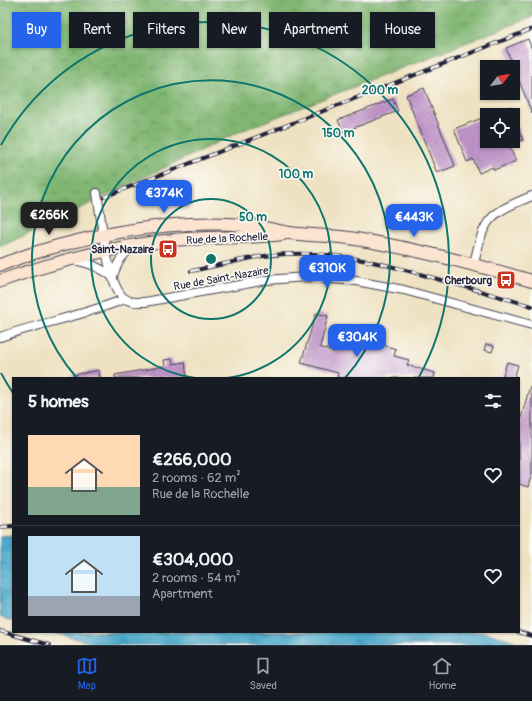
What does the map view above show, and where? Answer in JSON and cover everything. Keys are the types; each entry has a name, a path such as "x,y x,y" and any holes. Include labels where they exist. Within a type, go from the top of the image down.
{"main road":[{"name":"Rue de la Rochelle","path":"0,265 50,248 104,236 163,226 211,224 245,225 290,233 357,239 416,250 532,280"},
{"name":"Rue de la Rochelle","path":"0,281 69,259 107,250 174,240 265,237 290,233"}],"street":[{"path":"97,193 113,277 116,287 125,299"},
{"path":"474,264 480,237 491,218 502,209 532,196"},
{"path":"113,277 119,260 126,252 135,246"},
{"path":"69,259 89,263 101,268 113,277"},
{"name":"Rue de Saint-Nazaire","path":"0,338 26,328 104,307 125,299 135,303 145,302 266,280 306,277 356,281 404,290 532,325"}],"green space":[{"path":"0,0 532,0 532,17 241,131 0,247"}],"water":[{"path":"12,535 12,621 0,617 0,536"},
{"path":"56,633 488,633 528,645 98,645"}],"building":[{"path":"528,39 532,50 532,113 520,83 520,60 511,60 506,48"},
{"path":"424,88 455,166 437,173 406,95"},
{"path":"393,99 398,111 343,132 338,120"},
{"path":"480,119 480,148 510,148 516,161 494,170 493,167 479,173 473,159 467,162 454,129"},
{"path":"520,132 523,140 520,141"},
{"path":"316,313 328,316 320,347 334,352 338,340 372,350 374,342 396,349 394,356 409,360 407,365 435,373 434,377 337,377 338,373 301,363"},
{"path":"486,344 494,346 492,352 484,350"},
{"path":"172,359 173,364 185,362 187,377 115,377 115,375 165,366 164,360"},
{"path":"507,362 518,365 514,377 502,377"},
{"path":"99,370 100,377 74,377 73,375"},
{"path":"530,386 532,386 532,473 528,487 520,484 520,421"}],"railway":[{"path":"104,197 532,29"},
{"path":"191,271 251,258 275,255 307,254 347,257 425,275 532,306"},
{"path":"0,527 12,526"},
{"path":"0,631 49,645"},
{"path":"520,633 532,636"}],"place":[{"name":"Saint-Nazaire","path":"168,249"},
{"name":"Cherbourg","path":"506,280"}]}
